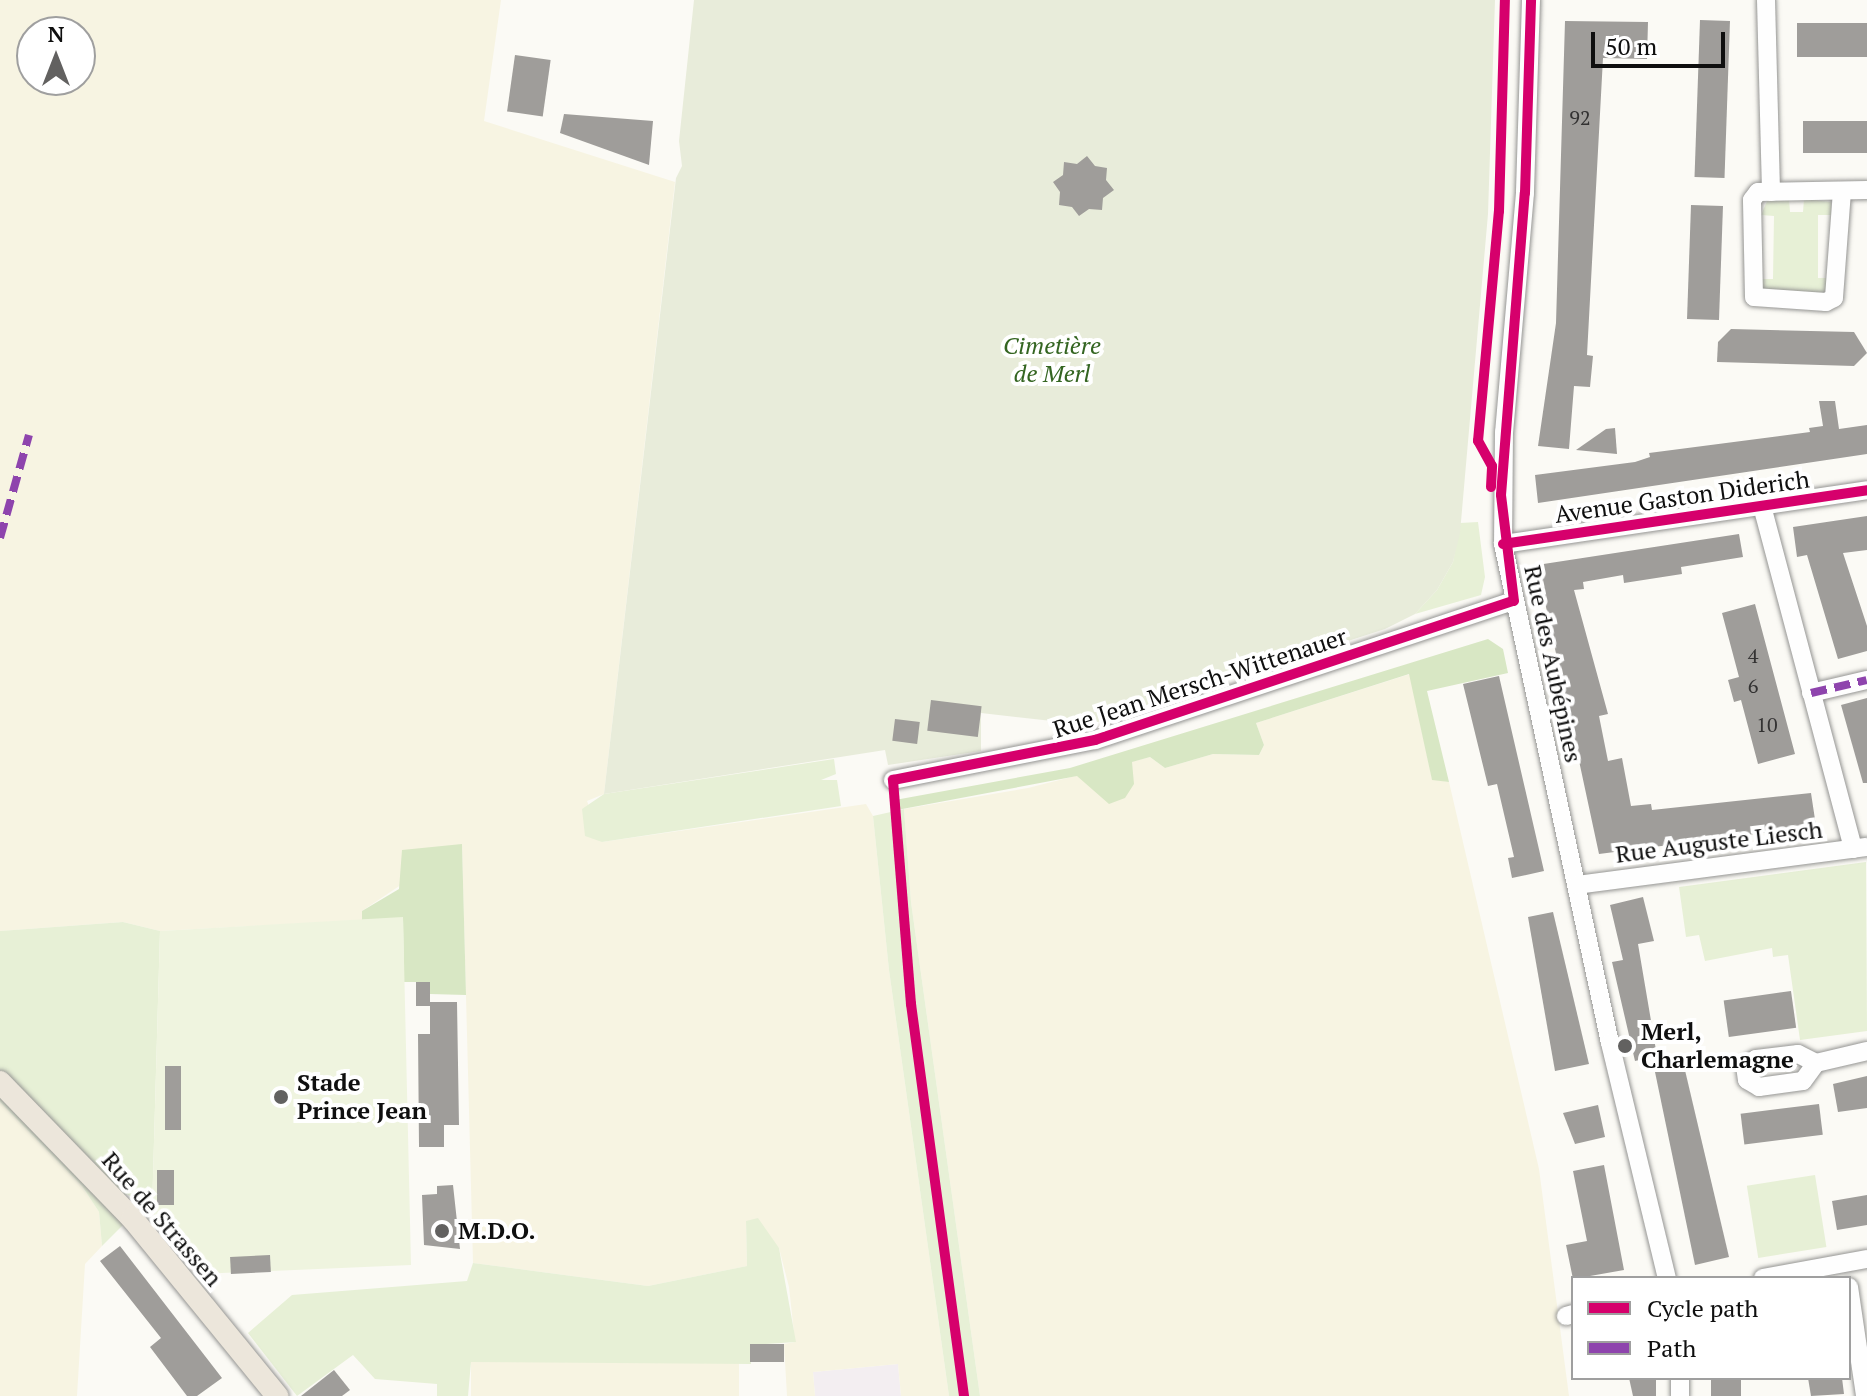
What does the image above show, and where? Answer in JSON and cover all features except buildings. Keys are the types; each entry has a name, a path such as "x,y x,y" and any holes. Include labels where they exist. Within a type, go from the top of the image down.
{"main road":[{"name":"Rue de Strassen","path":"0,1082 132,1218 277,1396"}],"street":[{"name":"Rue des Aubépines","path":"1531,0 1525,193 1504,432 1503,544 1667,1276"},
{"path":"1766,0 1771,192"},
{"path":"1842,191 1838,291 1826,302 1762,301 1750,289 1752,200 1758,192 1867,190"},
{"name":"Avenue Gaston Diderich","path":"1503,544 1867,490"},
{"path":"1762,506 1811,693 1860,848"},
{"name":"Rue Jean Mersch-Wittenauer","path":"893,780 1095,740 1514,601"},
{"path":"1811,693 1867,680"},
{"name":"Rue Auguste Liesch","path":"1577,885 1860,848"},
{"path":"1816,1063 1867,1051"},
{"path":"1784,1276 1847,1270 1867,1259"},
{"path":"1851,1301 1865,1396"}],"shaded area":[{"path":"0,0 501,0 484,121 675,182 604,794 587,801 602,842 866,804 873,816 889,970 949,1396 901,1396 898,1364 813,1372 815,1396 787,1396 784,1344 795,1342 789,1287 779,1248 746,1221 747,1266 648,1286 473,1263 462,844 362,911 362,920 160,931 123,922 0,931"},
{"path":"1410,674 1432,779 1449,782 1539,1169 1569,1396 980,1396 911,902 904,809 1028,788 1150,757 1165,768 1213,754 1259,755 1264,745 1256,723"},
{"path":"0,1102 82,1186 99,1212 102,1246 85,1264 77,1396 0,1396"},
{"path":"471,1362 739,1362 739,1396 471,1396"},
{"path":"898,1364 901,1396 815,1396 813,1372"}],"green space":[{"name":"Cimetière de Merl","path":"694,0 1495,0 1488,214 1460,533 1453,562 1437,590 1415,614 1385,629 1064,733 1061,722 981,713 981,751 888,765 885,750 604,794 676,178 682,166 679,141"},
{"path":"1768,199 1789,199 1790,212 1803,212 1804,199 1831,202 1832,215 1818,215 1818,278 1831,278 1823,295 1762,290 1760,279 1773,279 1774,216 1761,215"},
{"path":"1478,522 1485,577 1481,595 1415,614 1437,590 1453,562 1460,523"},
{"path":"1488,639 1503,649 1508,673 1427,691 1449,782 1432,780 1409,674 1256,723 1264,745 1259,755 1213,754 1165,768 1150,757 1132,762 1134,784 1125,798 1109,804 1077,776 897,810 895,800 1070,768"},
{"path":"834,759 836,774 821,780 837,780 841,806 602,842 585,836 582,809 604,794"},
{"path":"904,809 911,902 980,1396 949,1396 889,970 873,816"},
{"path":"462,844 466,995 430,994 429,982 404,982 403,918 362,920 362,911 399,889 402,850"},
{"path":"1866,862 1867,1031 1800,1040 1788,955 1773,957 1772,948 1705,961 1699,935 1686,937 1679,887"},
{"name":"Stade Prince Jean","path":"403,917 411,1265 199,1274 152,1212 160,931"},
{"path":"123,922 160,931 152,1212 127,1194 109,1209 123,1225 102,1246 99,1212 82,1186 0,1102 0,931"},
{"path":"1815,1175 1826,1247 1758,1258 1747,1186"},
{"path":"758,1218 779,1248 796,1342 750,1345 751,1364 471,1362 468,1396 437,1396 437,1384 375,1379 353,1355 297,1396 248,1333 292,1295 467,1281 473,1263 648,1286 747,1266 746,1221"}],"marked path":[{"path":"0,538 29,435"},
{"path":"1811,693 1867,680"}],"cycle path":[{"path":"1491,487 1492,466 1478,441 1499,211 1505,0"},
{"path":"964,1396 911,1004 893,780 1095,740 1514,601 1501,495 1525,193 1531,0"},
{"path":"1503,544 1867,490"}],"place":[{"name":"Merl, Charlemagne","path":"1625,1046"},
{"name":"Stade Prince Jean","path":"281,1097"},
{"name":"M.D.O.","path":"442,1231"}]}
